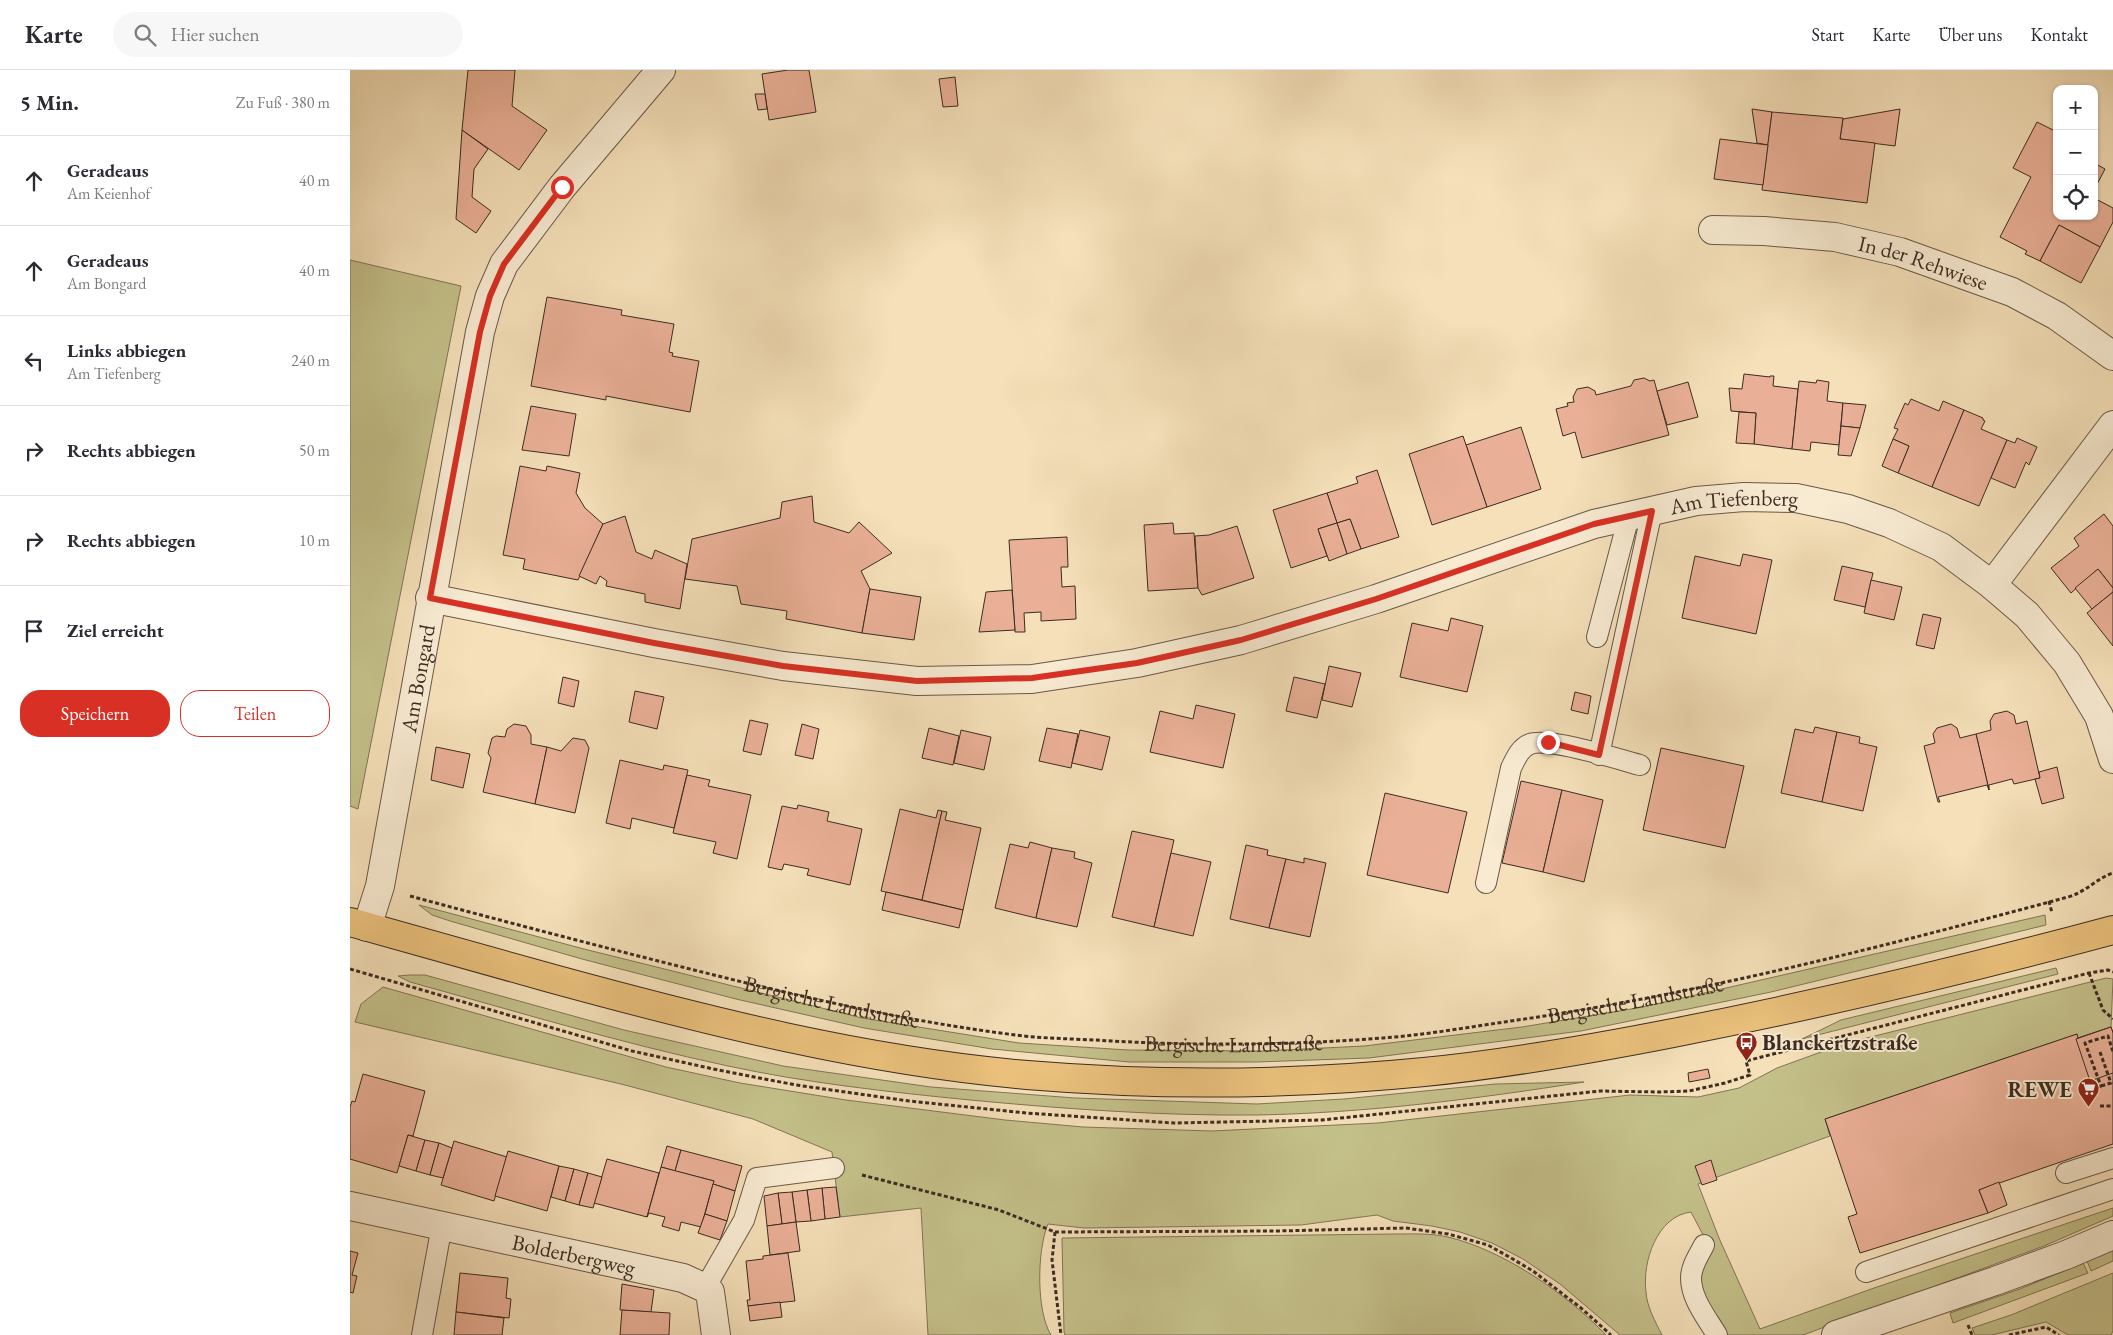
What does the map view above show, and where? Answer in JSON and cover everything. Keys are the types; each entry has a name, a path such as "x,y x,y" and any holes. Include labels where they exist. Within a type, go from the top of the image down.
{"main road":[{"name":"Bergische Landstraße","path":"359,924 674,1012 876,1056 1025,1075 1124,1081 1249,1083 1425,1072 1508,1062 1607,1045 1794,1008 2113,930"}],"street":[{"name":"Am Bongard","path":"359,924 380,886 430,598 480,332 490,296 504,264 562,187 661,70"},
{"name":"In der Rehwiese","path":"1713,230 1764,230 1835,237 1900,252 2012,292 2057,316 2113,356"},
{"path":"1992,585 2113,425"},
{"name":"Am Tiefenberg","path":"430,598 654,643 783,666 917,681 1032,678 1137,663 1241,640 1376,599 1594,524 1696,501 1744,497 1796,498 1848,509 1889,523 1941,546 1992,585 2027,615 2067,663 2099,716 2113,759"},
{"name":"Bolderbergweg","path":"350,1206 684,1278 705,1288"},
{"path":"1836,1335 2004,1278 2113,1235"},
{"path":"705,1288 710,1292 716,1335"}],"lane":[{"path":"1596,637 1641,513"},
{"path":"1599,755 1641,513"},
{"path":"1486,883 1512,768 1521,751 1528,744 1548,742 1640,765"},
{"path":"2066,1173 2113,1158"},
{"path":"705,1288 744,1220 757,1178 834,1168"},
{"path":"1866,1272 2113,1189"},
{"path":"422,1335 442,1225"},
{"path":"1704,1245 1694,1264 1691,1278 1696,1300 1717,1335"}],"path":[{"name":"Bergische Landstraße","path":"380,886 584,942 868,1012 1026,1036 1161,1043 1260,1045 1386,1038 1556,1015 1645,999 1832,958 2000,916 2073,896 2096,884 2104,876 2113,873"},
{"path":"2070,979 2089,973 2108,970 2113,972"},
{"path":"2089,973 2103,1010 2113,1019"},
{"path":"2101,1086 2085,1043 2108,1036 2113,1052"},
{"path":"2093,1090 2101,1086 2111,1083 2100,1052 2113,1089"},
{"path":"2100,1106 2113,1106"},
{"path":"834,1168 999,1210 1055,1232 1406,1228 1448,1234 1488,1245 1533,1271 1581,1308 1610,1335"},
{"path":"1055,1232 1052,1260 1061,1335"},
{"path":"1968,1325 1972,1335"},
{"path":"2009,1335 2046,1327 2060,1335"}],"shaded area":[{"path":"350,260 461,286 358,809 350,806"},
{"path":"419,905 584,949 862,1018 1019,1043 1128,1050 1263,1051 1364,1046 1522,1027 1643,1007 2045,915 2046,925 1771,992 1581,1031 1369,1058 1257,1062 1129,1062 992,1049 864,1028 736,999 582,959 450,921 432,915"},
{"path":"2056,968 2058,974 1802,1039 1841,1020"},
{"path":"425,975 624,1030 783,1066 931,1087 1075,1098 1257,1104 1344,1099 1495,1084 1584,1082 1421,1104 1298,1114 1185,1114 1114,1111 970,1100 818,1082 728,1066 568,1026 410,982 398,976"},
{"path":"2106,978 2113,979 2111,1027 2078,1038 2077,1034 1825,1119 1830,1136 1698,1184 1719,1238 1760,1329 1874,1288 2113,1208 2113,1216 2044,1246 1803,1335 1725,1335 1697,1289 1700,1267 1712,1252 1691,1212 1679,1215 1661,1231 1654,1242 1647,1267 1645,1280 1648,1303 1662,1335 1620,1335 1560,1284 1523,1259 1492,1243 1460,1232 1393,1221 1377,1215 1301,1225 1084,1228 1048,1224 1042,1249 1040,1280 1043,1311 1051,1335 928,1335 921,1208 840,1217 832,1152 753,1119 621,1084 355,1022 361,1004 383,987 666,1067 740,1083 846,1100 1005,1120 1083,1127 1212,1131 1378,1123 1630,1095 1698,1097 1739,1088 1777,1068 1843,1044"},
{"path":"1421,1234 1448,1237 1469,1243 1512,1263 1573,1304 1606,1335 1065,1335 1064,1332 1062,1238"},
{"path":"2113,1249 2113,1261 2091,1271 2087,1261"},
{"path":"2083,1263 2088,1273 1953,1323 1950,1313 2020,1289"},
{"path":"2113,1273 2113,1331 2111,1335 2068,1335 2046,1322 1992,1335 1975,1335 1972,1328 2011,1315"}],"building":[{"path":"468,70 515,70 512,106 547,130 519,170 462,130"},
{"path":"788,70 809,70 816,112 769,120 762,74"},
{"path":"955,77 958,106 943,107 939,79"},
{"path":"755,94 765,94 767,109 758,110"},
{"path":"1752,109 1772,112 1768,145 1757,143"},
{"path":"1900,109 1895,146 1840,139 1843,119"},
{"path":"1772,112 1843,118 1840,139 1875,143 1867,203 1762,190"},
{"path":"2037,122 2053,130 2053,220 2098,220 2098,200 2113,208 2113,222 2100,247 2059,225 2040,261 2025,254 2027,251 2000,237 2031,177 2013,168"},
{"path":"462,130 488,149 474,169 472,197 491,211 476,233 456,219"},
{"path":"1720,139 1768,145 1763,185 1714,179"},
{"path":"2098,165 2105,169 2098,182"},
{"path":"2059,225 2100,247 2081,283 2040,261"},
{"path":"547,297 622,310 621,315 674,324 669,352 673,353 672,356 699,361 690,412 606,396 606,400 531,386"},
{"path":"1744,374 1774,376 1773,386 1798,389 1792,449 1754,444 1756,413 1731,411 1729,388 1742,389"},
{"path":"1644,378 1650,381 1654,380 1669,435 1582,458 1575,432 1563,436 1556,409 1568,406 1567,403 1574,402 1573,397 1577,389 1588,387 1595,391 1596,395 1631,386 1634,380"},
{"path":"1817,380 1829,382 1827,401 1843,403 1839,445 1811,442 1810,451 1792,449 1799,381 1816,383"},
{"path":"1688,382 1698,417 1667,425 1657,391"},
{"path":"1911,399 1939,411 1943,401 1964,410 1932,487 1898,473 1909,446 1893,439 1898,429 1894,428 1905,403 1908,405"},
{"path":"1843,403 1866,405 1860,428 1841,426"},
{"path":"531,406 576,414 569,456 522,450"},
{"path":"1964,410 1983,418 1985,421 1981,429 2007,440 1979,506 1932,487"},
{"path":"1739,412 1756,413 1754,444 1736,443"},
{"path":"1841,426 1860,428 1851,456 1838,455"},
{"path":"1521,427 1541,489 1487,507 1466,445"},
{"path":"1463,436 1487,507 1432,525 1409,454"},
{"path":"2017,438 2037,447 2029,465 2026,462 2015,488 1991,478 2007,440 2015,443"},
{"path":"1893,439 1909,446 1898,473 1882,466"},
{"path":"520,466 546,471 547,466 580,473 576,493 585,508 603,524 578,580 523,569 525,559 503,555"},
{"path":"1377,470 1399,537 1361,549 1350,519 1337,523 1327,493 1358,483 1356,477"},
{"path":"1327,493 1337,523 1318,529 1327,556 1291,568 1273,510"},
{"path":"812,496 814,522 849,533 859,522 892,553 861,571 870,589 862,633 786,619 787,611 741,604 737,586 685,579 692,539 780,518 782,502"},
{"path":"2104,514 2113,526 2113,588 2098,569 2071,593 2051,568 2079,546 2074,538"},
{"path":"625,516 636,552 652,559 655,550 687,564 680,609 645,602 645,594 606,586 607,581 600,576 596,584 579,576 603,524"},
{"path":"1350,519 1361,549 1347,554 1337,523"},
{"path":"1173,523 1174,534 1194,533 1198,588 1148,591 1144,525"},
{"path":"1337,523 1347,554 1329,561 1318,529"},
{"path":"1237,526 1254,578 1202,595 1198,588 1195,536 1209,535"},
{"path":"1067,537 1068,567 1061,567 1062,587 1075,586 1076,619 1041,621 1041,612 1024,613 1025,632 1015,632 1009,540"},
{"path":"1743,554 1772,560 1756,634 1682,618 1695,556 1740,566"},
{"path":"1842,566 1873,573 1865,607 1834,600"},
{"path":"2098,569 2113,588 2113,592 2092,609 2075,588"},
{"path":"1871,580 1902,587 1894,620 1864,613"},
{"path":"870,589 921,597 914,640 862,633"},
{"path":"1012,590 1015,630 979,632 986,592"},
{"path":"2113,592 2113,646 2087,613"},
{"path":"1923,614 1941,618 1934,649 1916,645"},
{"path":"1451,618 1483,626 1467,692 1400,677 1412,623 1448,631"},
{"path":"1329,666 1361,673 1352,707 1322,700"},
{"path":"563,677 579,681 574,707 558,703"},
{"path":"1294,677 1325,684 1317,718 1286,711"},
{"path":"635,691 664,697 657,729 629,722"},
{"path":"1575,692 1591,696 1588,714 1571,710"},
{"path":"1196,705 1235,714 1223,768 1150,752 1160,711 1193,719"},
{"path":"2007,711 2014,715 2016,724 2027,721 2040,778 2014,784 2012,779 1989,785 1989,790 1976,734 1991,730 1990,721 1994,714"},
{"path":"750,720 768,724 761,755 743,751"},
{"path":"514,724 526,726 531,735 531,744 547,747 535,804 483,792 491,758 488,753 492,738 496,736 505,737 507,729"},
{"path":"802,724 819,729 813,759 795,755"},
{"path":"1951,724 1957,728 1960,738 1976,734 1989,790 1987,785 1938,797 1940,802 1938,802 1924,746 1935,743 1933,734 1937,728"},
{"path":"1815,727 1837,732 1822,802 1781,793 1795,729 1813,733"},
{"path":"929,728 959,736 953,765 922,758"},
{"path":"1047,728 1078,734 1071,768 1039,761"},
{"path":"961,730 991,737 984,770 954,763"},
{"path":"1080,730 1110,737 1102,770 1072,763"},
{"path":"1837,732 1860,737 1859,743 1877,747 1863,811 1822,802"},
{"path":"573,738 585,740 589,748 575,813 535,804 547,747 561,751"},
{"path":"436,747 470,754 463,788 431,780"},
{"path":"1661,748 1744,766 1725,848 1643,830"},
{"path":"620,760 663,770 664,765 688,770 674,828 632,818 630,829 606,823"},
{"path":"2057,767 2064,798 2042,804 2035,779 2040,778 2039,772"},
{"path":"687,775 710,780 708,786 751,795 737,859 713,853 716,842 673,833"},
{"path":"1521,781 1562,790 1543,872 1502,863"},
{"path":"1562,790 1603,800 1584,882 1543,872"},
{"path":"1385,793 1467,812 1448,893 1367,875"},
{"path":"798,805 829,812 827,821 862,829 850,885 807,875 809,869 784,864 782,870 768,867 782,806 797,809"},
{"path":"900,809 936,818 938,810 942,811 922,900 881,891"},
{"path":"942,811 947,812 945,820 981,828 963,910 922,900"},
{"path":"1132,831 1174,840 1154,927 1112,917"},
{"path":"1030,842 1052,848 1036,918 995,908 1010,844 1028,848"},
{"path":"1246,845 1268,850 1267,855 1286,859 1269,928 1230,919"},
{"path":"1052,848 1075,852 1074,858 1092,863 1077,927 1036,918"},
{"path":"1171,853 1211,862 1193,936 1154,927"},
{"path":"1304,858 1326,863 1310,937 1269,928 1286,859 1304,863"},
{"path":"886,892 963,910 959,928 882,910"},
{"path":"2111,1027 2113,1033 2113,1144 1979,1190 1988,1213 1860,1253 1848,1217 1857,1214 1825,1119 2077,1034 2078,1038"},
{"path":"2111,1027 2113,1033 2113,1073 2090,1081 2076,1039"},
{"path":"1708,1069 1710,1078 1689,1082 1688,1073"},
{"path":"363,1074 425,1091 413,1136 408,1135 397,1173 350,1159 350,1107 352,1101 355,1102"},
{"path":"408,1135 425,1140 416,1171 399,1166"},
{"path":"425,1140 439,1143 430,1175 416,1171"},
{"path":"454,1141 507,1157 494,1201 441,1185"},
{"path":"439,1143 452,1148 443,1178 430,1175"},
{"path":"667,1146 681,1150 675,1171 661,1167"},
{"path":"681,1150 742,1166 735,1191 713,1184 714,1181 675,1171"},
{"path":"508,1151 559,1166 547,1211 495,1196"},
{"path":"607,1159 659,1173 647,1217 594,1203"},
{"path":"1711,1160 1717,1180 1702,1185 1695,1166"},
{"path":"559,1166 574,1169 565,1201 551,1197"},
{"path":"661,1167 714,1181 701,1227 681,1222 679,1231 662,1226 665,1217 649,1213 647,1217"},
{"path":"574,1169 588,1173 579,1205 565,1201"},
{"path":"588,1173 602,1177 593,1208 579,1205"},
{"path":"1999,1182 2007,1205 1988,1213 1979,1190"},
{"path":"713,1184 735,1191 727,1221 705,1214"},
{"path":"836,1187 840,1217 825,1219 822,1188"},
{"path":"822,1188 825,1219 811,1221 807,1190"},
{"path":"807,1190 811,1221 796,1222 792,1192"},
{"path":"792,1192 796,1222 782,1224 778,1193"},
{"path":"778,1193 782,1224 767,1226 764,1196"},
{"path":"705,1214 727,1221 720,1240 698,1233"},
{"path":"796,1222 800,1251 770,1255 767,1226"},
{"path":"350,1251 358,1253 352,1275 357,1276 353,1293 350,1292"},
{"path":"788,1253 795,1301 748,1306 747,1300 750,1300 746,1261 763,1259 763,1256"},
{"path":"460,1273 508,1278 506,1298 511,1299 509,1318 456,1312"},
{"path":"622,1284 654,1290 651,1312 620,1310"},
{"path":"780,1302 782,1317 750,1321 748,1306"},
{"path":"622,1310 670,1313 669,1335 620,1335"},
{"path":"456,1312 504,1318 502,1335 454,1335"}],"place":[{"name":"Blanckertzstraße","path":"1746,1061"},
{"name":"REWE","path":"2088,1108"}],"route":[{"path":"562,187 504,264 490,296 480,332 430,598 654,643 783,666 917,681 1032,678 1137,663 1241,640 1376,599 1594,524 1652,511 1599,755 1548,742"}]}
